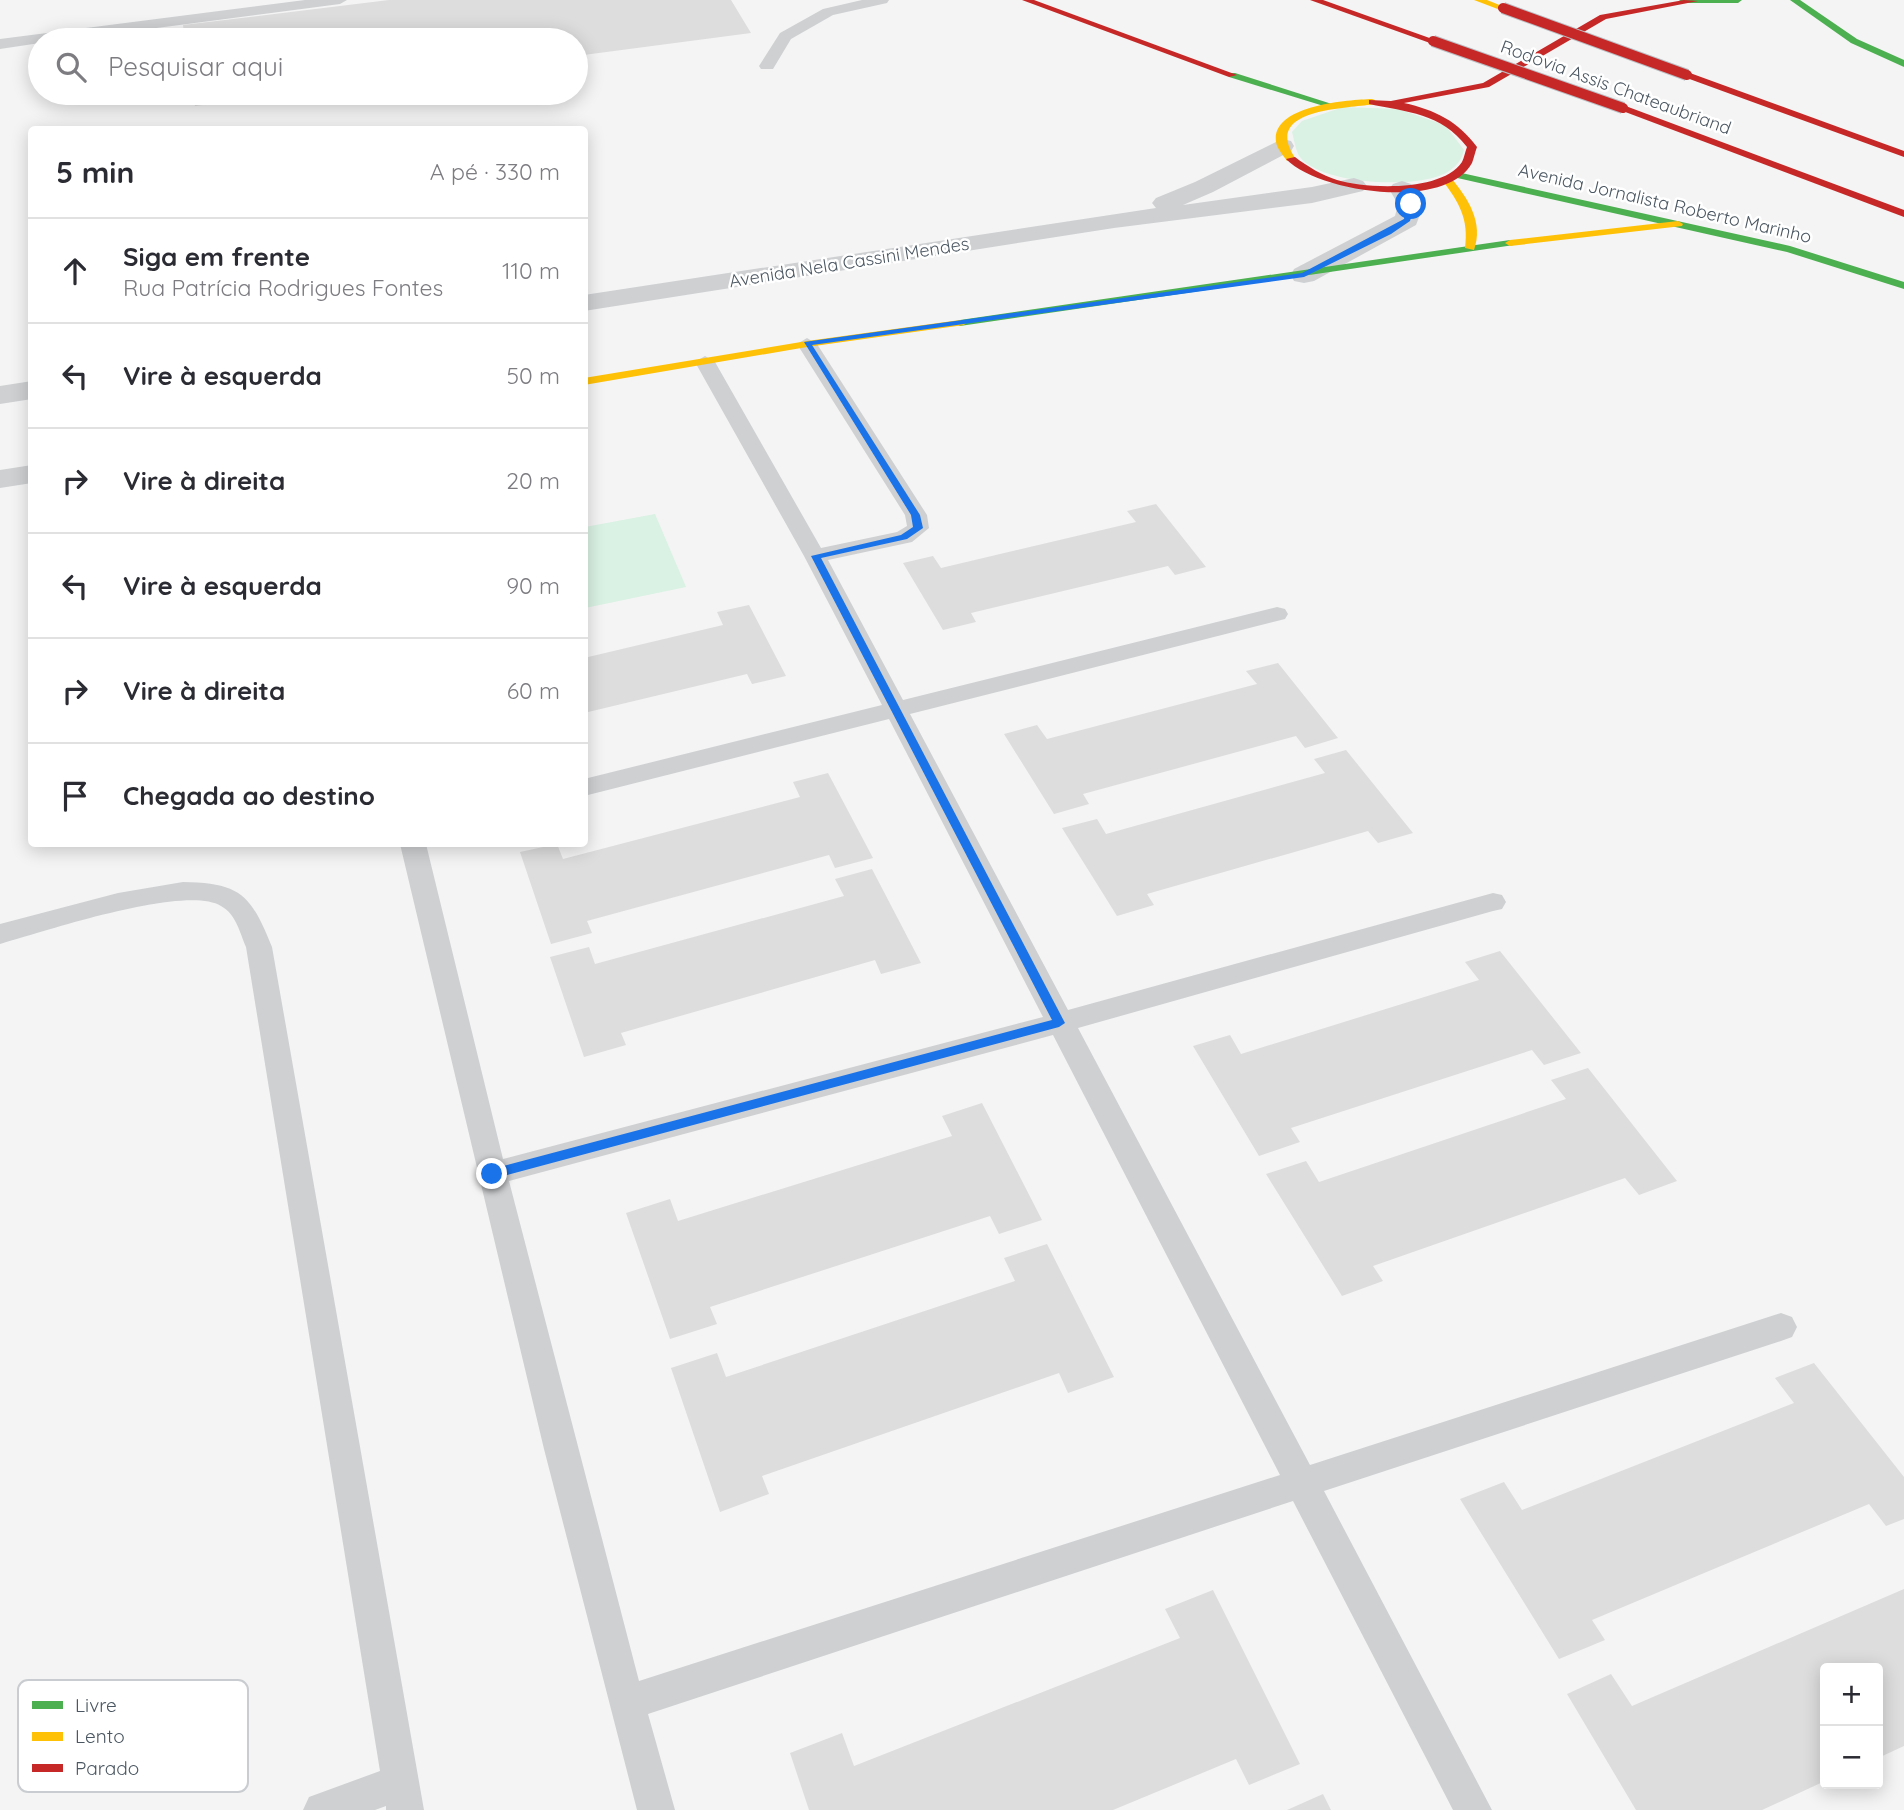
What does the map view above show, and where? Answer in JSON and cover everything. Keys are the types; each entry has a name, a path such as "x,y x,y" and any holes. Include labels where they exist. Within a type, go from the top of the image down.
{"main road":[{"path":"1026,0 1200,65 1330,105"},
{"name":"Rodovia Assis Chateaubriand","path":"1314,0 1623,108 1904,214"},
{"name":"Rodovia Assis Chateaubriand","path":"1478,0 1904,154"},
{"path":"1603,17 1611,0"},
{"path":"1284,136 1307,111 1330,105 1386,103 1486,85 1603,17 1689,1 1738,0"},
{"path":"1794,0 1854,41 1904,64"},
{"path":"1200,65 1241,94"},
{"path":"1269,115 1284,136 1292,160 1312,173 1354,186 1402,189 1452,177 1465,169 1472,154 1468,120 1486,85"},
{"path":"1386,103 1468,120"},
{"path":"1452,177 1466,201 1475,225 1470,248"},
{"name":"Avenida Jornalista Roberto Marinho","path":"1452,177 1790,249 1904,286"},
{"path":"588,381 807,344 1304,275 1470,248 1678,224"}],"street":[{"name":"Avenida Nela Cassini Mendes","path":"1114,219 1204,187 1284,136"},
{"name":"Avenida Nela Cassini Mendes","path":"588,302 1114,219 1225,208 1354,186"},
{"path":"1304,275 1407,220 1411,204 1402,189"},
{"path":"0,395 28,391"},
{"path":"0,479 28,475"}],"lane":[{"path":"124,28 340,0"},
{"path":"767,66 785,36 828,12 882,0"},
{"path":"0,44 28,40"},
{"path":"807,344 916,515 918,528 904,537 816,556"},
{"path":"705,362 816,556 1473,1810"},
{"path":"588,787 1277,614"},
{"path":"414,847 492,1174 626,1703 656,1810"},
{"path":"0,934 168,891 204,890 229,898 247,918 260,947 403,1796 322,1810"},
{"path":"492,1174 1059,1023 1493,902"},
{"path":"626,1703 1781,1327"}],"green space":[{"path":"1343,107 1398,109 1445,125 1464,150 1462,157 1449,171 1417,181 1372,182 1328,174 1300,157 1292,132 1302,121"},
{"path":"655,514 686,587 588,607 588,526"}],"building":[{"path":"389,0 731,0 751,33 588,54 588,28 183,28 183,25"},
{"path":"1156,504 1206,567 1175,575 1168,566 971,613 976,622 943,630 903,563 933,556 941,568 1136,522 1127,511"},
{"path":"749,605 786,676 752,684 747,674 588,712 588,657 723,625 717,612"},
{"path":"1278,663 1338,738 1305,748 1296,736 1083,794 1089,804 1054,814 1004,734 1037,725 1047,739 1257,684 1246,671"},
{"path":"1346,750 1413,833 1378,843 1368,831 1147,894 1154,905 1117,916 1062,828 1097,819 1106,834 1325,773 1314,759"},
{"path":"828,773 873,858 835,868 829,855 587,921 592,933 551,944 520,852 558,847 563,859 800,797 793,782"},
{"path":"872,869 921,963 881,974 875,960 621,1033 626,1045 584,1057 550,957 589,947 595,964 844,896 835,879"},
{"path":"1500,951 1581,1053 1544,1065 1532,1050 1291,1128 1300,1142 1259,1156 1193,1046 1230,1035 1241,1054 1479,980 1465,962"},
{"path":"1588,1068 1677,1181 1639,1195 1625,1178 1373,1266 1383,1281 1342,1296 1266,1174 1306,1161 1319,1182 1566,1099 1551,1080"},
{"path":"982,1103 1042,1220 999,1234 990,1216 710,1307 717,1324 670,1339 626,1213 670,1199 678,1221 952,1136 942,1116"},
{"path":"1047,1244 1114,1377 1068,1393 1059,1373 762,1476 769,1494 720,1512 671,1368 717,1353 726,1377 1015,1281 1004,1258"},
{"path":"1814,1363 1904,1477 1904,1519 1886,1526 1869,1504 1592,1620 1605,1640 1559,1659 1460,1499 1504,1482 1522,1510 1794,1403 1775,1378"},
{"path":"1904,1589 1904,1746 1883,1756 1883,1663 1820,1663 1820,1783 1762,1810 1636,1810 1567,1694 1611,1674 1632,1706"},
{"path":"1213,1590 1300,1764 1249,1785 1236,1759 1113,1810 809,1810 790,1753 842,1733 854,1766 1180,1638 1165,1609"},
{"path":"1323,1794 1331,1810 1287,1810"}],"traffic: fast":[{"path":"1683,0 1738,0"},
{"path":"1794,0 1854,41 1904,64"},
{"path":"1232,75 1330,105"},
{"path":"1457,175 1790,249 1904,286"},
{"path":"960,323 1510,243"}],"traffic: slow":[{"path":"1478,0 1503,8"},
{"path":"1291,159 1281,140 1283,129 1291,121 1317,109 1372,102"},
{"path":"1447,180 1465,203 1471,219 1470,248"},
{"path":"1510,243 1678,224"},
{"path":"588,381 807,344 960,323"}],"traffic: jam":[{"path":"1026,0 1232,75"},
{"path":"1314,0 1433,41"},
{"path":"1395,102 1486,85 1603,17 1694,1"},
{"path":"1503,8 1687,75"},
{"path":"1433,41 1623,108"},
{"path":"1687,75 1904,154"},
{"path":"1291,159 1326,180 1355,187 1396,189 1438,182 1455,175 1467,163 1472,147 1453,125 1415,109 1372,102"},
{"path":"1623,108 1904,214"}],"route":[{"path":"492,1174 1059,1023 816,556 904,537 918,528 916,515 807,344 1304,275 1407,220 1411,204"}]}
